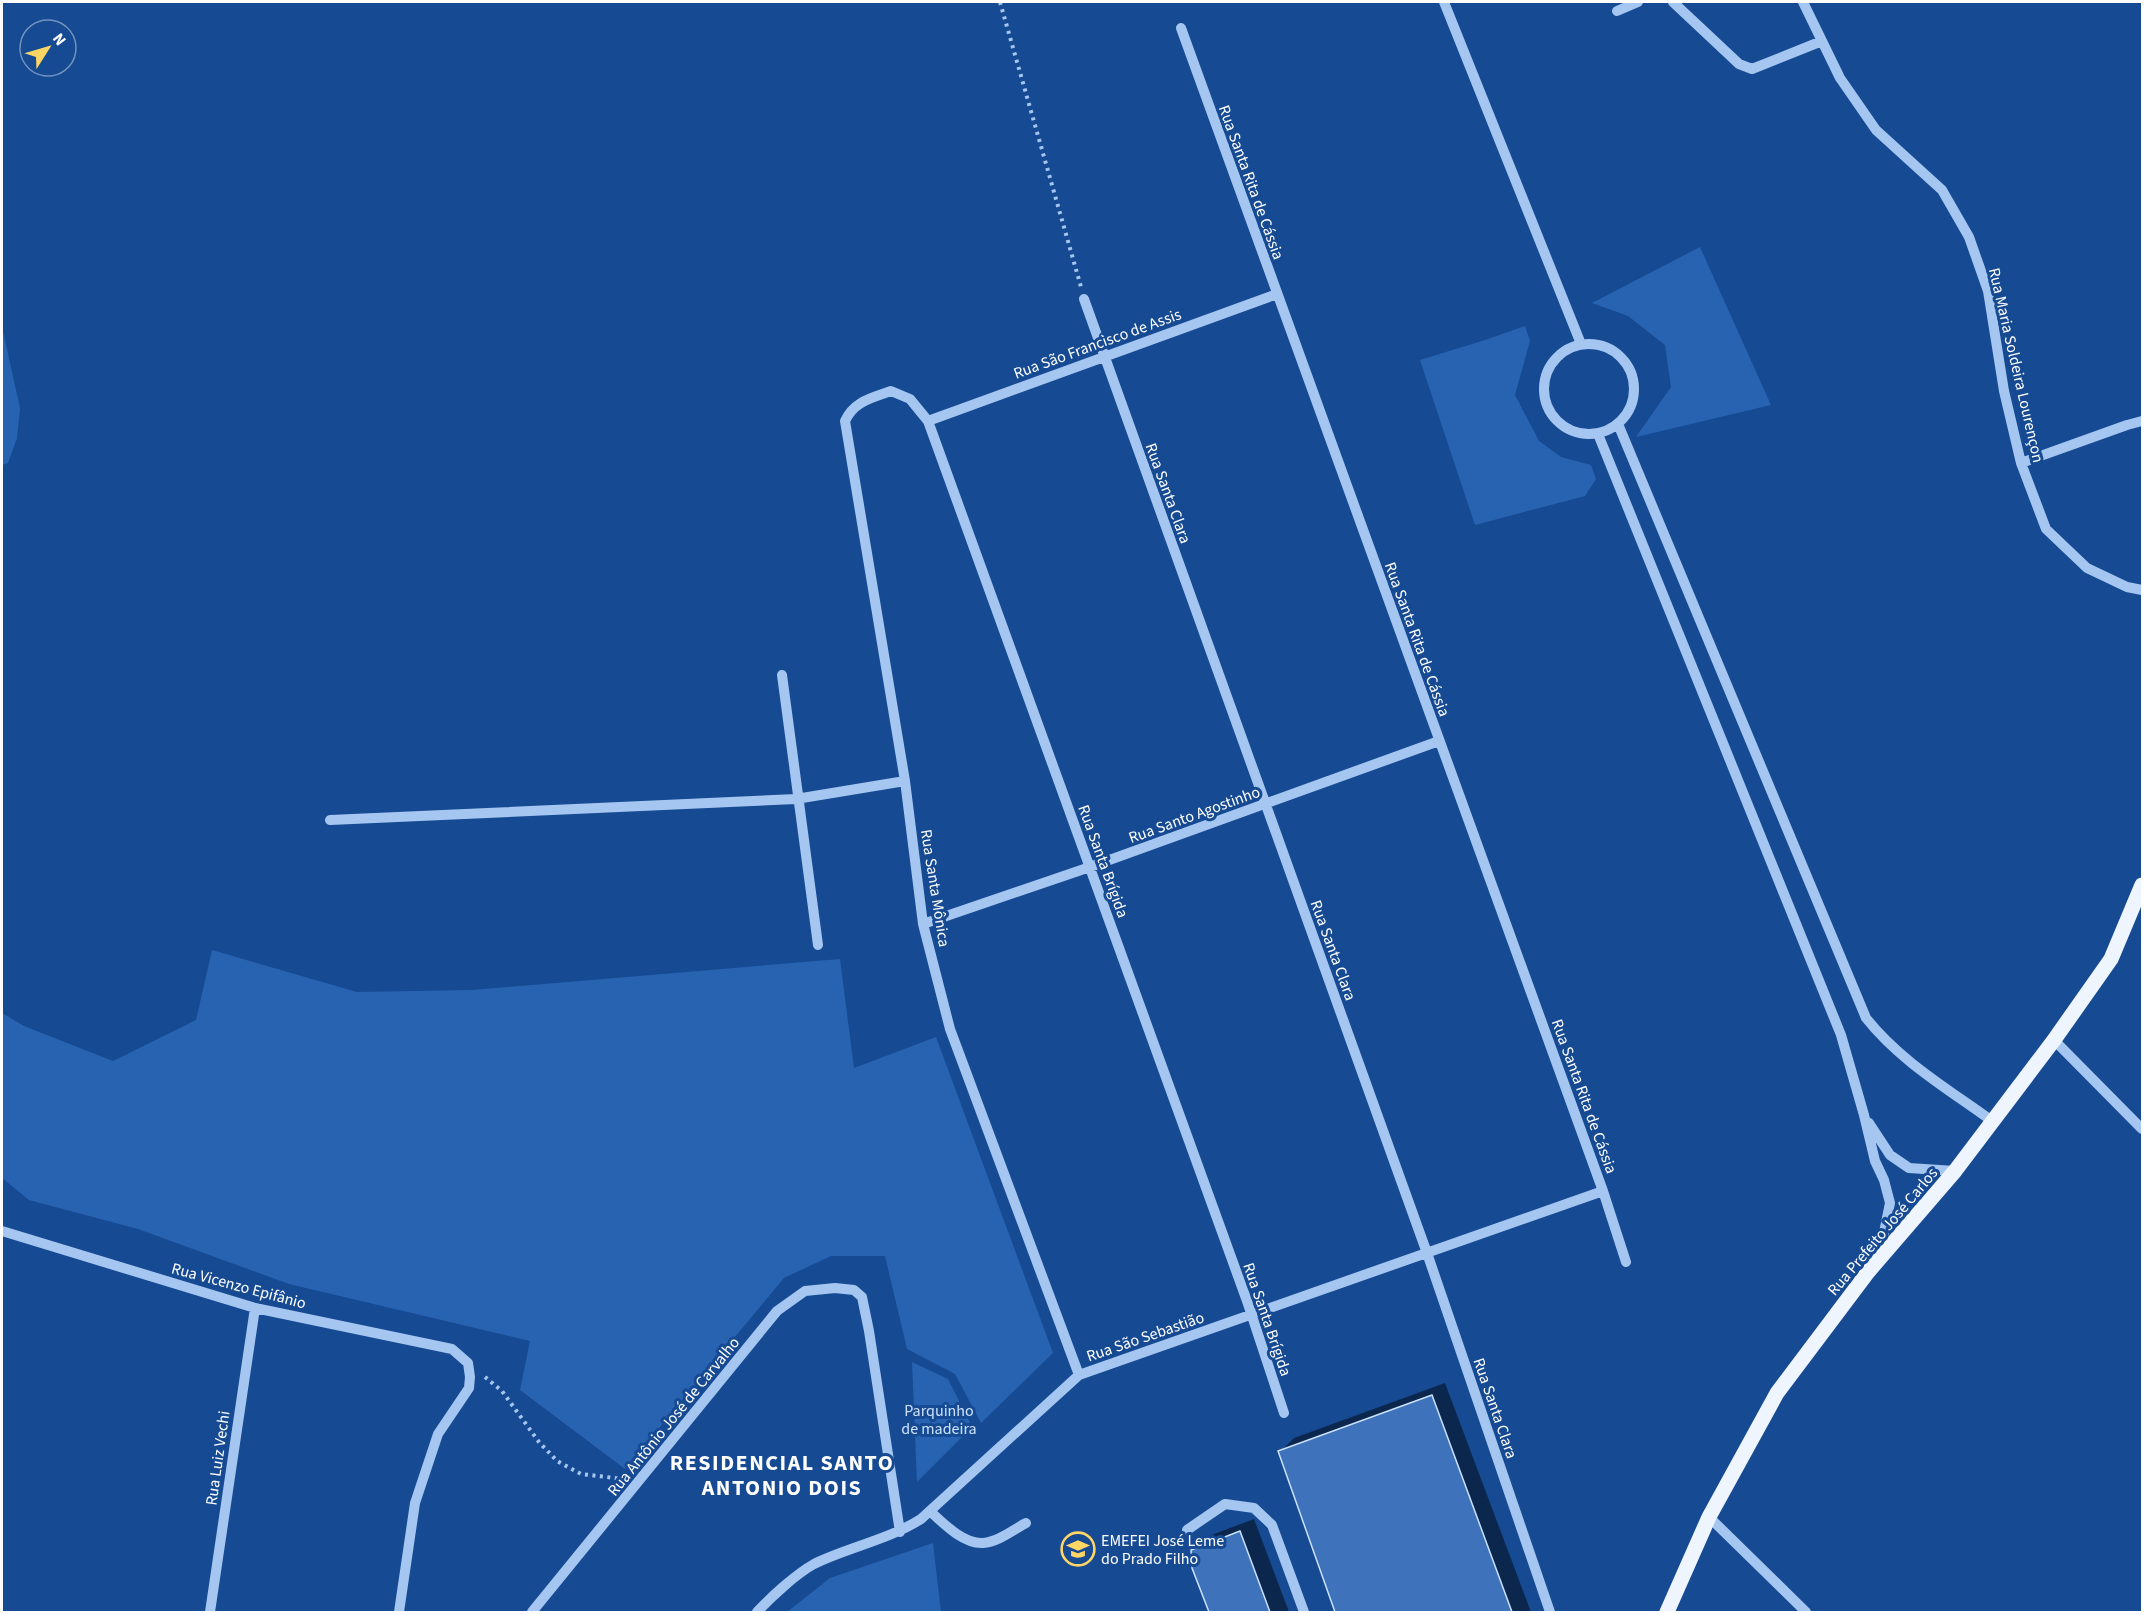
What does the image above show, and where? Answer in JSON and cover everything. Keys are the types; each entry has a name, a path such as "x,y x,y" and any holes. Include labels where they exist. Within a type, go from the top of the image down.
{"main road":[{"name":"Rua Prefeito José Carlos","path":"1667,1612 1708,1517 1778,1393 1879,1260 1955,1171 2054,1040 2110,959 2142,885"}],"street":[{"path":"1444,2 1581,344"},
{"path":"1617,11 1638,2"},
{"path":"1673,2 1739,64 1752,69 1822,41"},
{"name":"Rua Maria Soldeira Lourençon","path":"1803,2 1840,78 1876,130 1942,190 1969,237 1988,291 2004,391 2021,463 2046,529 2087,568 2127,587 2142,590"},
{"name":"Rua Santa Rita de Cássia","path":"1181,27 1603,1191 1626,1262"},
{"name":"Rua São Francisco de Assis","path":"928,421 1277,294"},
{"name":"Rua Santa Clara","path":"1084,299 1427,1253 1550,1612"},
{"path":"1596,343 1610,348 1622,357 1631,370 1635,384 1634,399 1628,413 1618,424 1598,434 1582,434 1568,429 1556,420 1547,407 1544,392 1545,377 1551,363 1562,352 1581,344 1596,343"},
{"name":"Rua Santa Brígida","path":"845,422 850,411 857,405 891,390 910,399 928,421 1252,1314 1284,1413"},
{"path":"2021,463 2142,421"},
{"name":"Rua Santa Mônica","path":"845,422 905,781 923,924 950,1029 1079,1375"},
{"path":"1618,424 1866,1018 1882,1038 1904,1058 1992,1121"},
{"path":"1598,434 1841,1035 1875,1161 1884,1180 1890,1203 1879,1260"},
{"path":"782,675 818,945"},
{"name":"Rua Santo Agostinho","path":"923,924 1090,867 1439,741"},
{"path":"330,820 798,798 905,781"},
{"path":"2054,1040 2142,1129"},
{"path":"1864,1115 1890,1155 1909,1168 1955,1171"},
{"name":"Rua São Sebastião","path":"757,1612 813,1565 900,1532 921,1519 1079,1375 1603,1191"},
{"name":"Rua Vicenzo Epifânio","path":"2,1231 255,1308 452,1349 468,1363"},
{"name":"Rua Antônio José de Carvalho","path":"532,1612 777,1311 805,1291 835,1288 854,1290 862,1297 900,1532"},
{"name":"Rua Luiz Vechi","path":"210,1612 255,1308"},
{"path":"399,1612 416,1503 438,1434 469,1388 468,1363"},
{"path":"1187,1530 1225,1504 1254,1508 1272,1525 1304,1612"},
{"path":"930,1511 946,1526 966,1539 982,1543 1001,1537 1026,1522"},
{"path":"1708,1517 1806,1612"}],"path":[{"path":"1000,2 1084,299"},
{"path":"468,1363 502,1391 539,1442 557,1461 581,1474 617,1479 644,1476"}],"green space":[{"path":"1700,247 1771,405 1636,437 1671,387 1665,345 1628,316 1592,303"},
{"path":"1525,326 1530,341 1515,395 1539,441 1561,457 1591,465 1596,479 1585,496 1475,525 1420,360"},
{"path":"2,327 20,408 17,438 8,463 2,465"},
{"path":"212,950 357,992 472,990 840,959 854,1068 936,1037 1053,1353 981,1423 955,1374 907,1349 885,1256 831,1256 784,1278 625,1469 520,1390 530,1341 289,1284 138,1229 29,1200 2,1178 2,1013 24,1026 113,1061 196,1020"},
{"name":"Parquinho de madeira","path":"912,1362 948,1379 972,1427 917,1482"},
{"path":"933,1543 941,1612 787,1612 830,1578"}],"building":[{"path":"1432,1395 1512,1612 1335,1612 1278,1451"},
{"path":"1240,1531 1270,1612 1209,1612 1192,1568 1191,1550"}],"place":[{"name":"EMEFEI José Leme do Prado Filho","path":"1078,1549"}],"district":[{"name":"RESIDENCIAL SANTO ANTONIO DOIS","path":"782,1474"}]}
